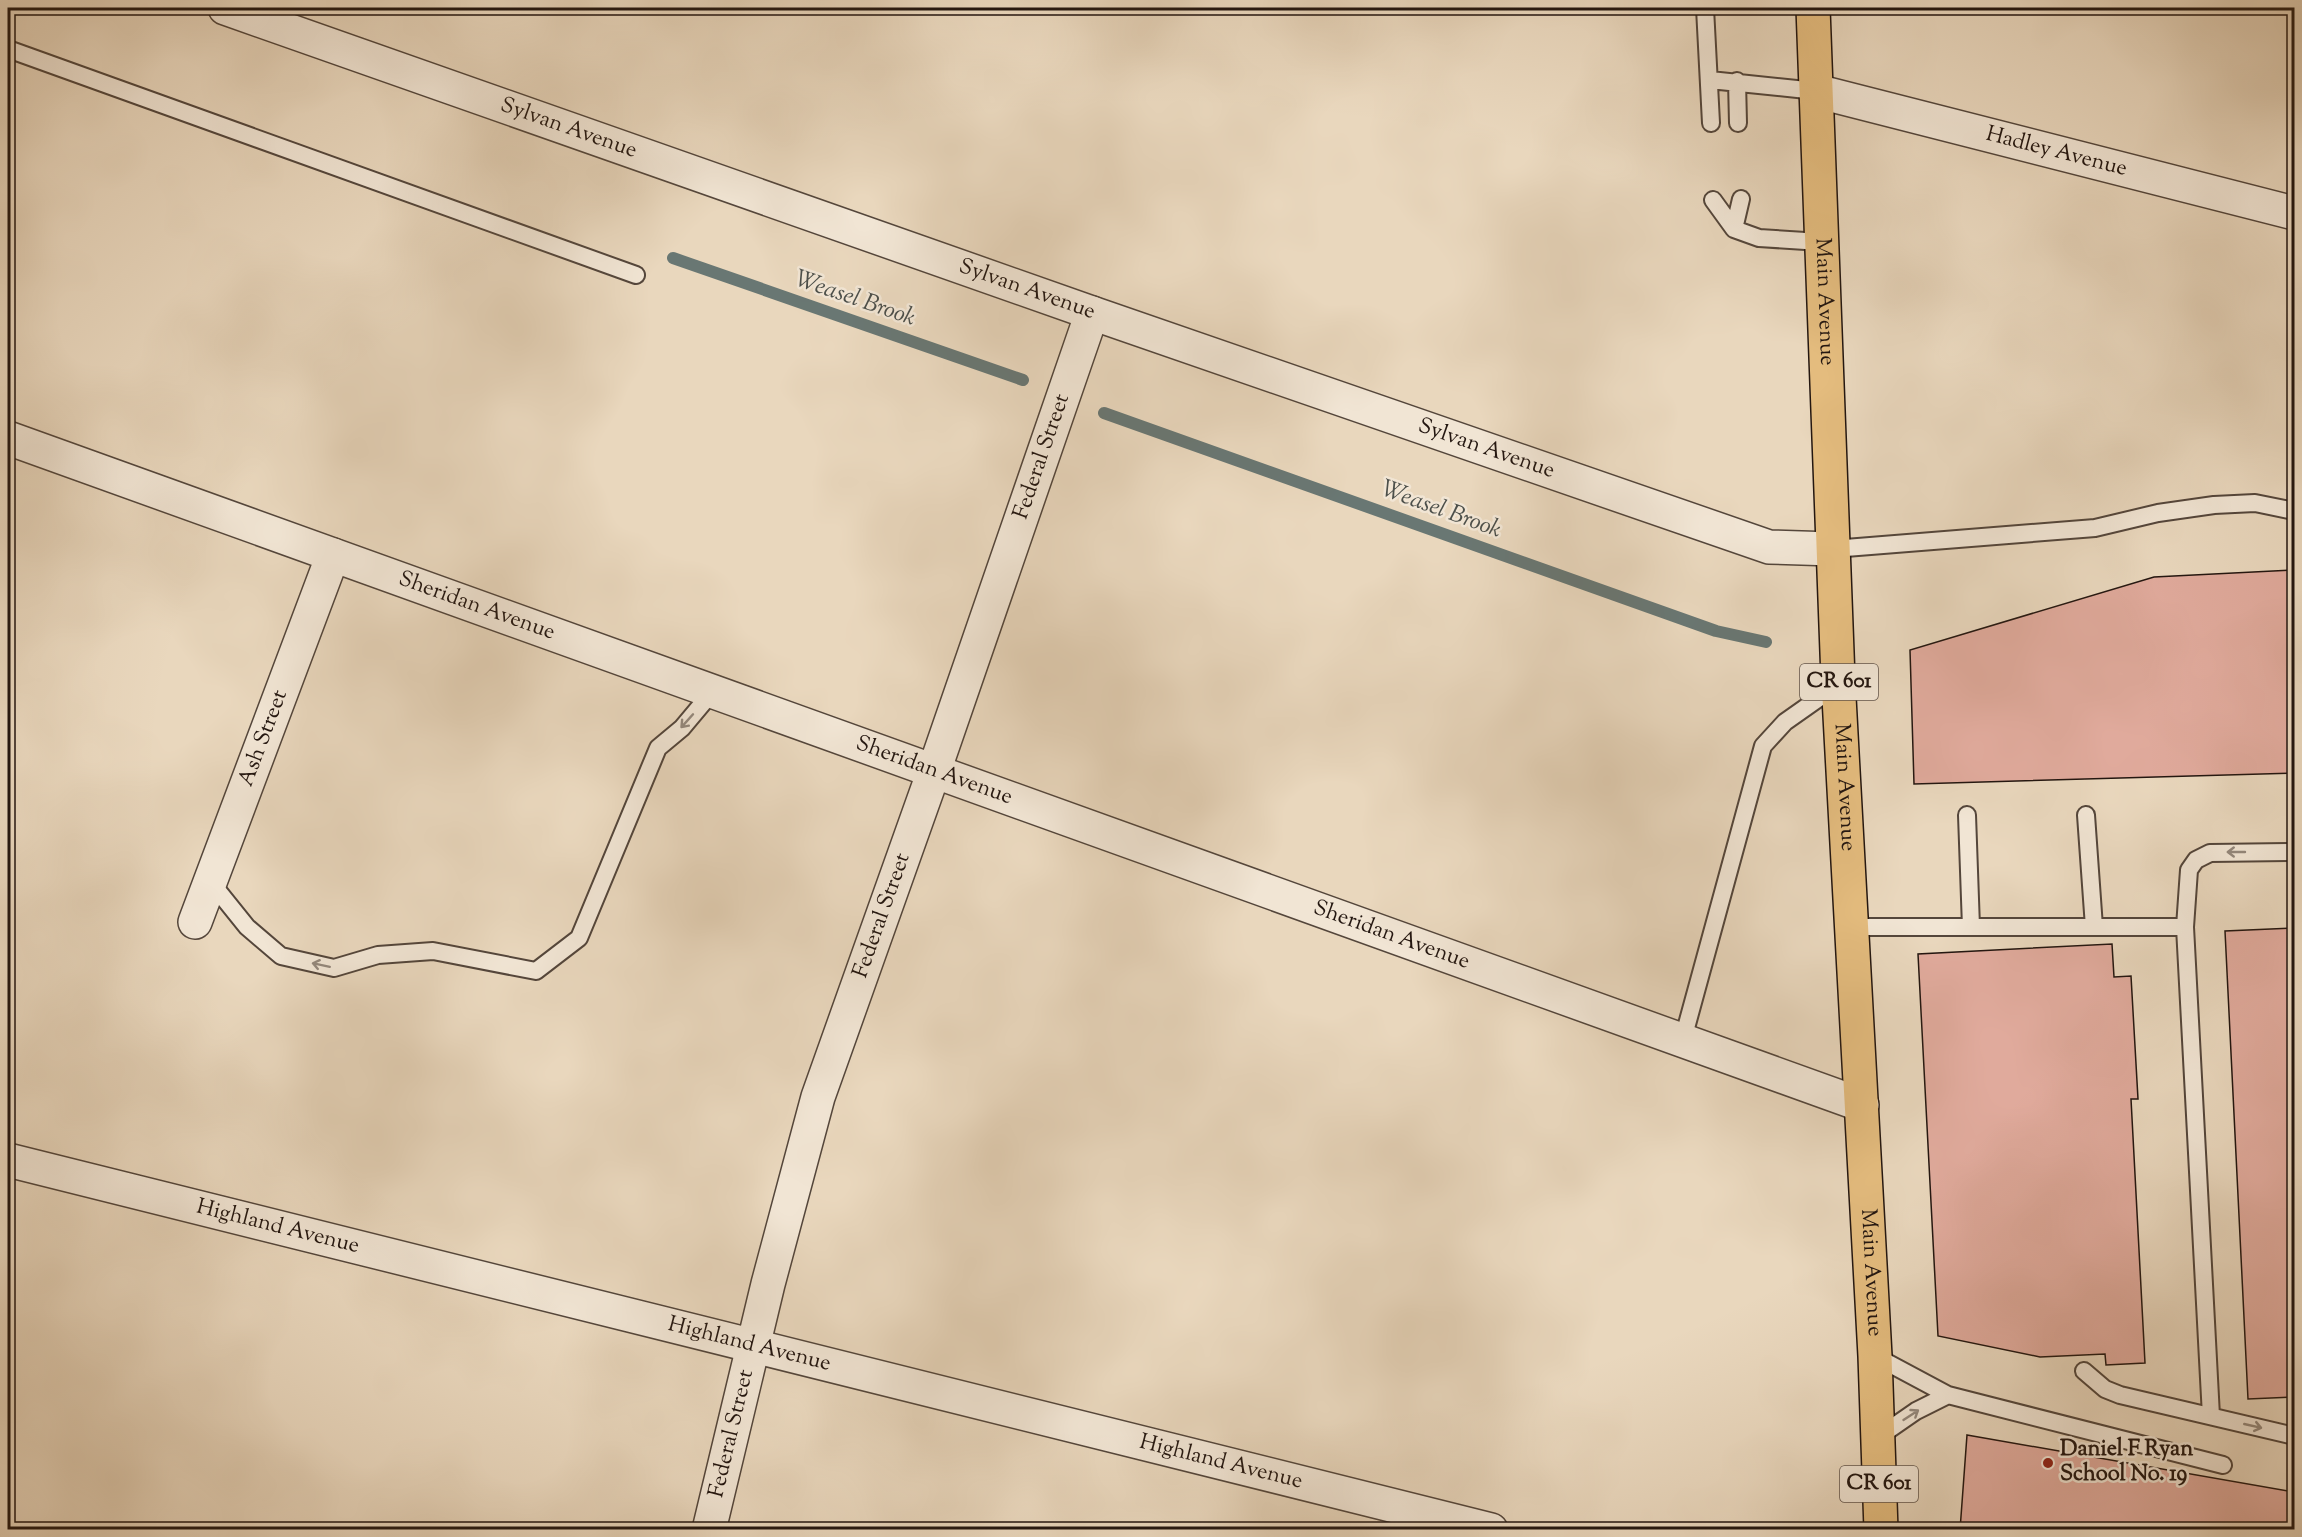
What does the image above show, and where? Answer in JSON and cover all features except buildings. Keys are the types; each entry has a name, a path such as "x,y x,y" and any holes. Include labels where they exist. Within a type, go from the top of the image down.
{"main road":[{"name":"Main Avenue","path":"1811,8 1839,684 1875,1356 1881,1530"}],"street":[{"name":"Sylvan Avenue","path":"225,8 1092,313 1769,547 1833,549"},
{"name":"Hadley Avenue","path":"1816,92 2295,213"},
{"name":"Federal Street","path":"709,1530 818,1097 934,771 1092,313"},
{"name":"Sheridan Avenue","path":"8,438 1862,1105"},
{"name":"Ash Street","path":"195,922 333,555"},
{"name":"Highland Avenue","path":"8,1160 1491,1530"}],"lane":[{"path":"1705,8 1711,123"},
{"path":"8,49 636,274"},
{"path":"1710,80 1737,81 1816,92"},
{"path":"1737,81 1738,123"},
{"path":"1734,229 1741,199"},
{"path":"1713,200 1734,229 1759,238 1821,242"},
{"path":"1833,549 2095,528 2158,513 2214,505 2255,503 2295,511"},
{"path":"1683,1039 1763,746 1785,722 1839,684"},
{"path":"210,881 247,927 281,956 333,968 378,955 433,951 537,971 579,938 658,748 682,728 713,692"},
{"path":"1967,815 1971,927"},
{"path":"2086,815 2094,927"},
{"path":"2211,1416 2186,927 2190,870 2196,860 2210,853 2295,852"},
{"path":"1852,927 2186,927"},
{"path":"1875,1356 1948,1395 2223,1465"},
{"path":"2084,1371 2098,1384 2120,1395 2295,1436"},
{"path":"1877,1438 1916,1411 1948,1395"}],"waterway":[{"name":"Weasel Brook","path":"673,258 1023,380"},
{"name":"Weasel Brook","path":"1104,413 1716,631 1766,642"}],"place":[{"name":"Daniel F Ryan School No. 19","path":"2048,1463"}]}
